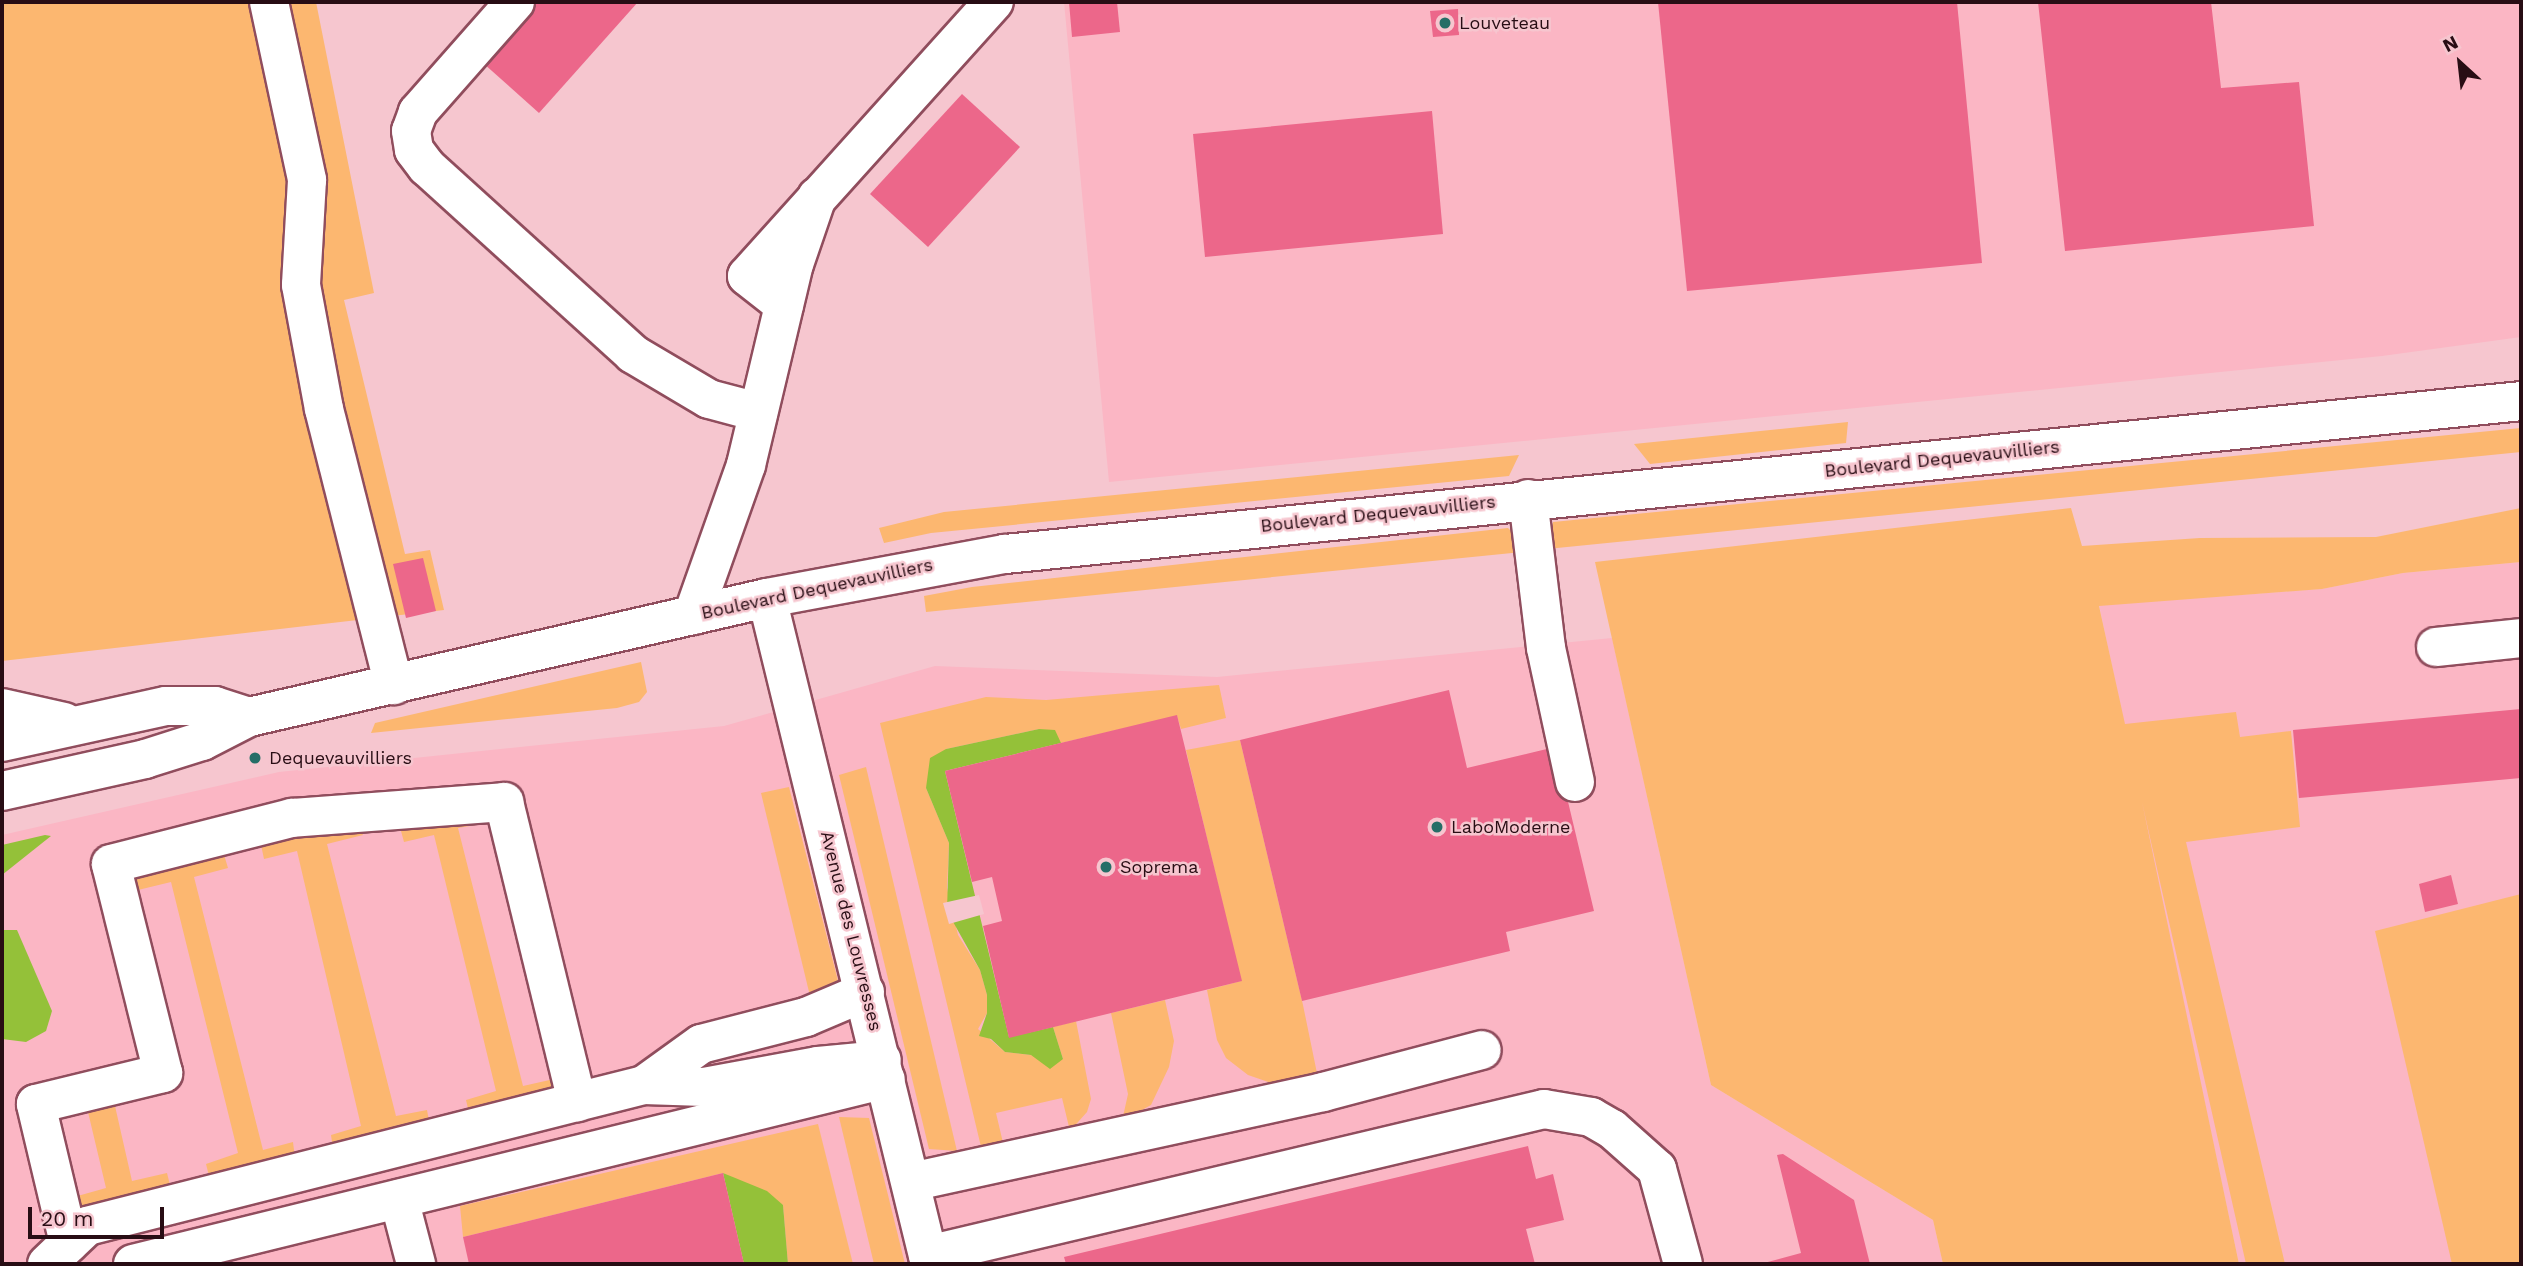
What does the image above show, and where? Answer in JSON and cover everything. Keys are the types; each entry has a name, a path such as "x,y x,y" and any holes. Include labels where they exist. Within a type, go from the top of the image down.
{"main road":[{"path":"269,2 307,180 301,285 324,409 394,685"},
{"path":"515,2 418,111 411,131 414,150 427,167 633,354 709,399 758,412"},
{"path":"693,615 746,465 784,306 747,276 994,2"},
{"name":"Boulevard Dequevauvilliers","path":"2,791 145,759 202,741 249,717 767,598 1005,554 1528,499 2521,401"},
{"path":"1528,499 1546,648 1575,782"},
{"name":"Avenue des Louvresses","path":"767,598 929,1259"},
{"path":"2436,647 2521,638"},
{"path":"2,742 73,723 166,706 215,706 249,717"},
{"path":"2,708 73,723"},
{"path":"58,1254 36,1104 163,1073 111,864 292,818 504,802 576,1102"},
{"path":"644,1085 701,1044 806,1017 865,992"},
{"path":"911,1182 1309,1095 1482,1050"},
{"path":"58,1254 87,1226 644,1085 705,1087 818,1066 884,1069"},
{"path":"133,1264 399,1199 884,1069"},
{"path":"929,1259 1544,1109 1591,1117 1622,1137 1657,1168 1683,1264"},
{"path":"399,1199 416,1264"}],"shaded area":[{"path":"2,2 316,2 374,293 344,300 405,554 430,550 444,610 2,661"},
{"path":"1064,2 2521,2 2521,337 2382,356 1109,482"},
{"path":"1848,422 1846,443 1650,464 1634,444"},
{"path":"2521,428 2521,452 1547,549 1553,522"},
{"path":"1519,455 1509,476 931,533 884,543 879,528 944,512"},
{"path":"2071,508 2082,546 2200,538 2376,537 2521,508 2521,562 2403,573 2322,589 2099,606 2125,724 2236,712 2240,737 2291,731 2300,827 2186,842 2285,1264 2246,1264 2142,802 2239,1264 1943,1264 1933,1220 1711,1085 1595,562"},
{"path":"1508,528 1520,540 1522,552 926,612 924,596 972,587"},
{"path":"2521,562 2521,1264 2239,1264 2099,605 2322,589 2403,573"},
{"path":"1612,638 1711,1085 1933,1220 1943,1264 2,1264 2,835 279,772 724,726 935,666 1217,677"},
{"path":"641,662 647,692 639,702 617,708 371,733 375,723"},
{"path":"1219,685 1226,718 1181,729 1177,716 1061,743 1039,729 946,749 926,788 949,843 947,888 958,935 980,970 987,995 987,1013 978,1029 1005,1052 1063,1059 1053,1027 1076,1021 1091,1099 1087,1112 1070,1131 1062,1098 996,1113 1004,1147 982,1151 880,723 986,697 1046,700"},
{"path":"1039,729 1055,730 1061,743 945,771 1009,1037 1053,1027 1063,1059 1050,1069 1031,1055 1005,1052 991,1039 979,1036 987,1013 987,995 980,970 947,911 949,843 926,788 930,758 946,749"},
{"path":"1240,740 1318,1078 1274,1084 1248,1075 1226,1058 1217,1040 1207,990 1241,981 1186,750"},
{"path":"866,767 957,1151 929,1149 839,775"},
{"path":"789,787 838,981 810,996 761,793"},
{"path":"398,820 493,822 458,828 523,1086 554,1079 557,1097 470,1117 466,1100 496,1091 434,835 404,842"},
{"path":"357,824 363,835 327,844 396,1116 427,1110 430,1126 333,1149 331,1135 361,1126 297,851 264,859 260,840"},
{"path":"51,836 2,875 2,845"},
{"path":"222,848 228,868 194,877 263,1150 293,1142 295,1158 210,1180 206,1164 238,1153 171,882 138,890 133,869"},
{"path":"2521,894 2521,1264 2452,1264 2375,931"},
{"path":"2,930 17,930 52,1011 46,1031 26,1042 2,1039"},
{"path":"1165,1000 1174,1041 1169,1067 1151,1105 1122,1121 1128,1094 1111,1013"},
{"path":"148,1091 149,1097 115,1106 132,1181 167,1173 171,1189 77,1212 74,1197 106,1188 88,1112 57,1119 56,1113"},
{"path":"839,1117 869,1118 905,1264 874,1264"},
{"path":"818,1124 853,1264 788,1264 783,1205 723,1173 463,1237 460,1206"},
{"path":"723,1173 767,1191 783,1205 788,1264 744,1264"}],"pier":[{"path":"979,895 984,914 949,924 943,903"}],"building":[{"path":"537,2 638,2 539,113 483,63"},
{"path":"1069,2 1117,2 1120,32 1072,37"},
{"path":"1658,2 1957,2 1982,263 1687,291"},
{"path":"2038,2 2211,2 2221,88 2299,82 2314,226 2065,251"},
{"name":"Louveteau","path":"1458,9 1459,35 1433,37 1430,11"},
{"path":"962,94 1020,147 928,247 870,194"},
{"path":"1432,111 1443,234 1205,257 1193,134"},
{"path":"423,558 436,611 406,618 393,564"},
{"path":"1449,690 1467,768 1555,747 1594,911 1506,932 1510,951 1302,1001 1240,740"},
{"path":"2521,709 2521,778 2299,798 2293,730"},
{"path":"1177,715 1242,981 1009,1038 983,926 1002,921 992,877 972,882 945,771"},
{"path":"2451,875 2458,904 2425,912 2419,884"},
{"path":"1528,1146 1536,1179 1553,1174 1564,1220 1526,1229 1535,1264 1066,1264 1064,1257"},
{"path":"1783,1154 1854,1200 1870,1264 1760,1264 1801,1253 1777,1155"},
{"path":"723,1173 744,1264 469,1264 463,1237"}],"place":[{"name":"Louveteau","path":"1445,23"},
{"name":"Dequevauvilliers","path":"255,758"},
{"name":"LaboModerne","path":"1437,827"},
{"name":"Soprema","path":"1106,867"}]}
